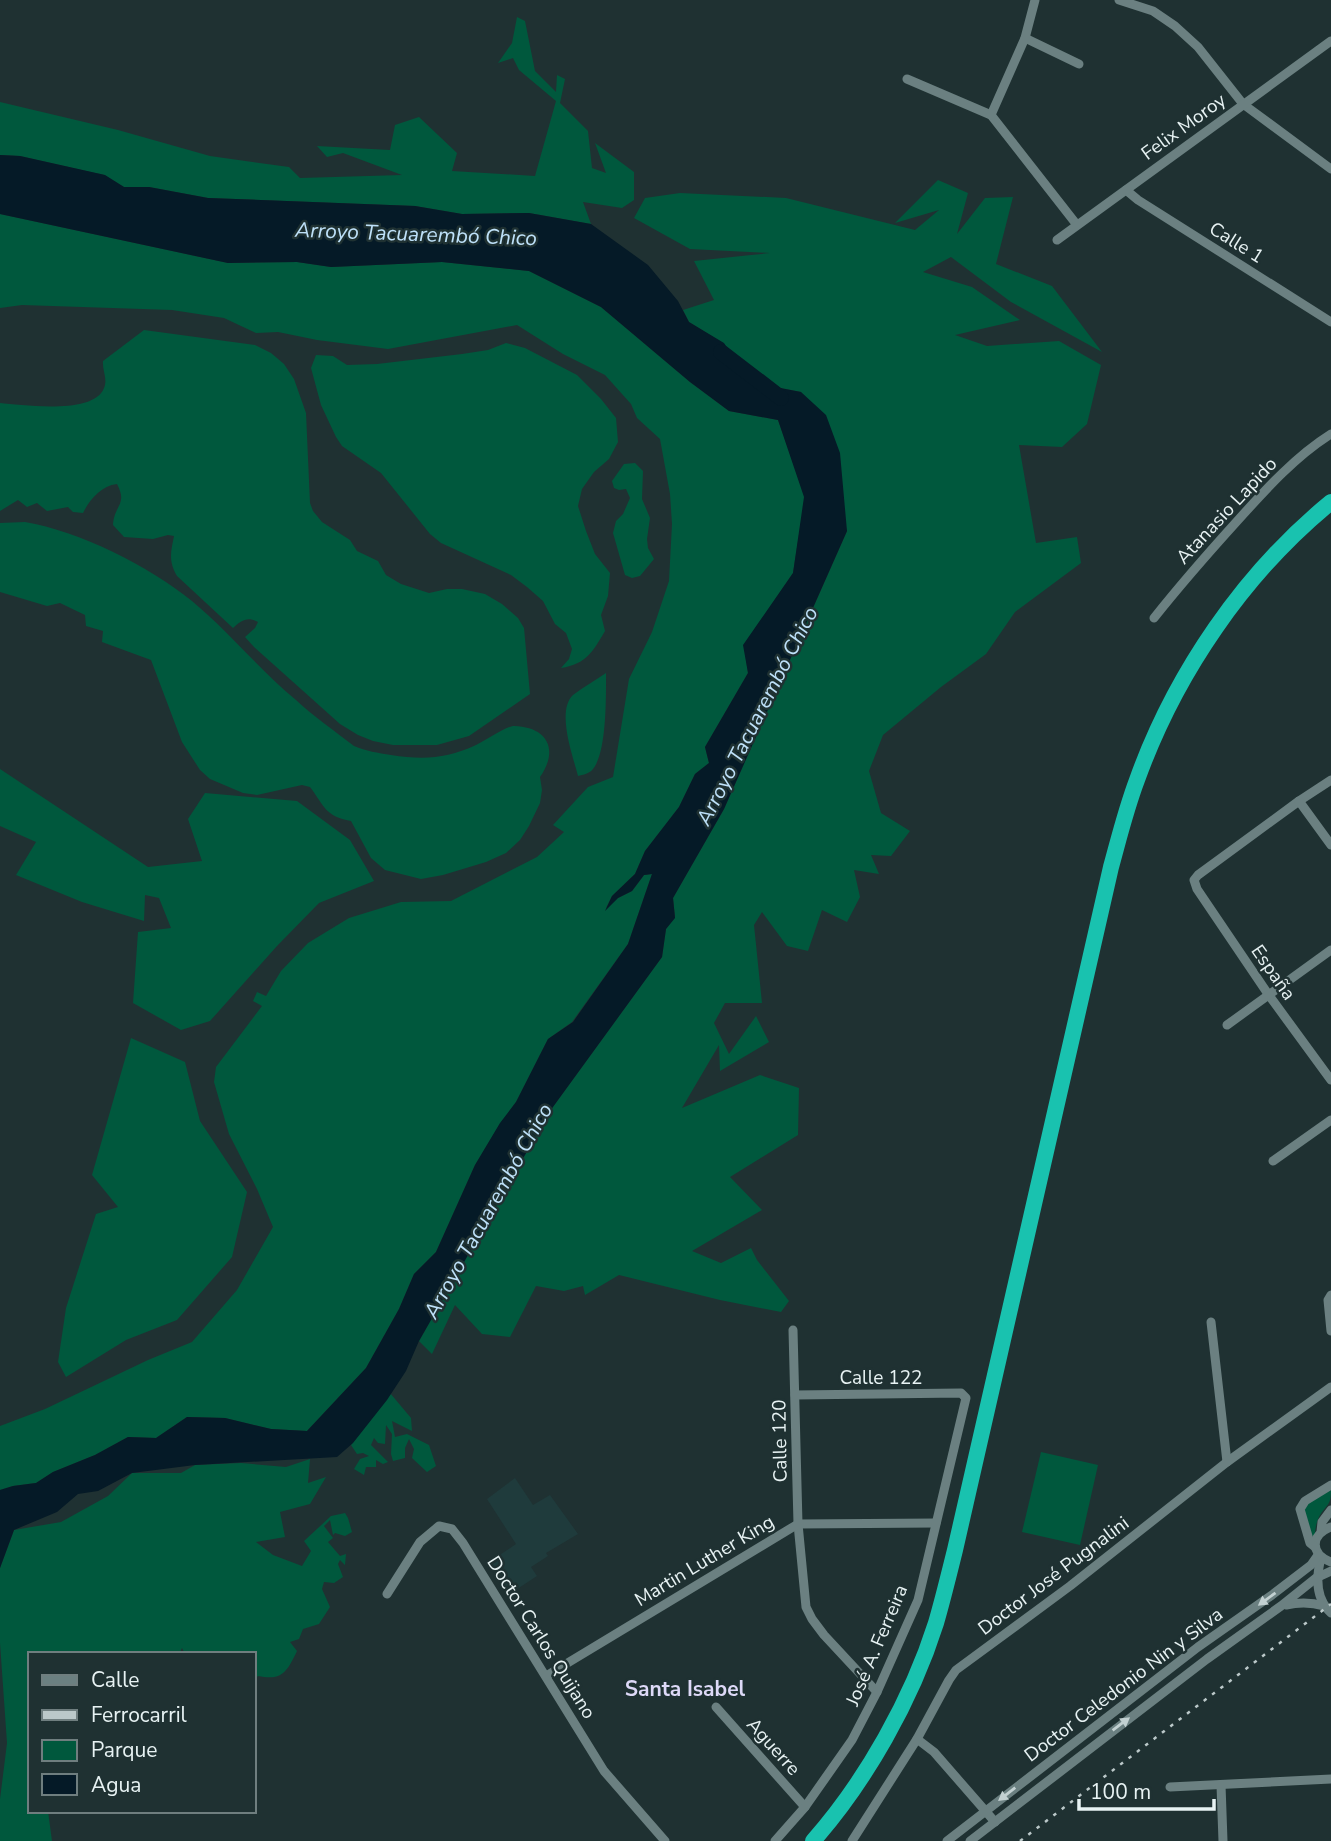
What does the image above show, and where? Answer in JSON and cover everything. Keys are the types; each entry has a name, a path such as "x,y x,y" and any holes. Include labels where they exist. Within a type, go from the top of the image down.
{"highway":[{"path":"813,1841 849,1796 891,1726 935,1625 955,1550 1111,867 1137,780 1168,709 1217,627 1279,550 1331,502"}],"street":[{"path":"991,115 1025,38 1035,0"},
{"path":"1119,0 1153,11 1186,36 1206,56 1243,104 1331,169"},
{"path":"1025,38 1079,64"},
{"name":"Felix Moroy","path":"1057,240 1331,41"},
{"path":"908,79 991,115 1077,225"},
{"name":"Calle 1","path":"1126,190 1331,322"},
{"name":"Atanasio Lapido","path":"1154,618 1187,576 1284,471 1331,434"},
{"path":"1331,780 1299,801 1331,845"},
{"name":"España","path":"1299,801 1198,874 1194,880 1197,890 1268,995 1331,1080"},
{"path":"1227,1024 1331,950"},
{"path":"1273,1161 1331,1120"},
{"path":"1331,1295 1328,1300 1331,1331"},
{"path":"1212,1322 1227,1462"},
{"name":"Calle 120","path":"793,1330 798,1524 806,1607 812,1619 877,1692"},
{"name":"Doctor José Pugnalini","path":"852,1841 917,1739 956,1670 1070,1586 1227,1462 1331,1387"},
{"name":"Calle 122","path":"795,1395 961,1393 966,1398"},
{"name":"José A. Ferreira","path":"775,1841 806,1807 852,1740 877,1692 918,1600 966,1398"},
{"path":"1331,1485 1306,1501 1300,1509 1310,1543 1331,1562"},
{"path":"1321,1532 1322,1522 1331,1510"},
{"name":"Martin Luther King","path":"546,1676 798,1524 936,1522"},
{"name":"Doctor Carlos Quijano","path":"387,1594 420,1542 439,1526 452,1529 604,1770 665,1841"},
{"path":"1327,1610 1316,1578 1317,1537 1331,1527"},
{"name":"Doctor Celedonio Nin y Silva","path":"947,1841 1198,1647 1282,1588 1311,1565 1318,1553"},
{"name":"Doctor Celedonio Nin y Silva","path":"970,1841 1207,1659 1316,1578 1331,1571"},
{"path":"1281,1606 1298,1602 1315,1603 1327,1610"},
{"path":"1198,1647 1207,1659"},
{"name":"Aguerre","path":"716,1707 806,1807"},
{"path":"1082,1736 1091,1747"},
{"path":"917,1739 933,1752 995,1822"},
{"path":"1170,1787 1331,1779"},
{"path":"1221,1785 1223,1841"}],"shaded area":[{"path":"515,1478 533,1505 550,1495 578,1534 546,1553 548,1556 531,1567 537,1576 508,1595 488,1563 516,1544 487,1499"}],"green space":[{"path":"517,17 525,21 535,71 556,92 557,75 565,79 560,103 588,131 592,168 606,173 595,143 634,172 634,200 622,208 583,202 591,224 529,213 462,214 415,206 208,198 149,187 124,187 104,175 20,156 0,155 0,102 118,130 210,156 289,167 300,178 402,175 343,153 327,157 317,146 390,150 395,125 419,117 457,153 452,171 535,176 556,101 519,70 513,58 498,63 512,43"},
{"path":"938,180 968,193 957,234 985,198 1013,197 996,264 1052,286 1102,352 1011,302 951,257 923,272 972,287 1020,320 955,335 987,346 1059,341 1101,365 1087,424 1062,447 1019,445 1036,543 1077,537 1081,563 1015,612 986,654 883,735 869,771 881,813 910,831 891,856 871,855 879,874 854,870 860,897 847,922 822,910 808,951 787,946 762,912 754,925 762,1003 725,1003 714,1023 729,1054 756,1016 769,1042 720,1071 719,1045 682,1108 760,1075 799,1088 798,1135 730,1177 762,1210 692,1251 721,1263 751,1248 757,1260 789,1301 781,1312 619,1275 585,1295 583,1286 564,1291 536,1286 510,1337 482,1334 455,1305 432,1354 419,1341 550,1111 662,957 666,929 675,917 673,898 724,809 847,531 801,392 749,382 724,344 689,322 683,310 714,300 694,261 770,253 690,249 634,218 645,198 680,193 786,198 915,230 939,210 895,223"},
{"path":"0,214 228,263 297,262 331,267 442,262 529,271 601,307 729,411 778,420 805,497 793,573 744,645 748,673 705,747 709,763 695,774 679,807 645,851 635,874 612,896 606,908 632,891 644,875 652,874 628,944 572,1022 548,1039 516,1102 475,1165 436,1252 414,1274 399,1309 366,1368 307,1431 271,1429 225,1418 187,1417 156,1438 128,1437 95,1455 53,1472 36,1483 0,1490 0,1426 45,1409 192,1342 237,1290 273,1227 229,1134 214,1082 216,1067 262,1006 253,1001 257,992 266,996 281,971 308,943 349,918 401,902 451,901 537,857 564,832 553,825 588,787 613,777 629,679 652,632 669,581 672,524 670,494 660,439 637,418 631,404 605,375 563,354 517,325 388,349 278,332 256,333 224,318 172,310 22,305 0,308"},
{"path":"144,330 255,345 284,364 294,379 306,413 310,503 313,511 322,522 350,540 357,551 378,561 386,575 401,584 429,593 462,589 485,594 502,604 518,618 524,628 530,694 469,736 437,745 393,745 373,741 340,724 254,647 245,637 258,622 244,620 233,628 177,576 171,561 174,536 153,539 124,537 113,525 121,501 117,484 106,487 97,494 83,513 73,512 68,507 47,511 37,503 27,507 18,500 0,511 0,403 57,406 87,402 98,396 104,388 103,361"},
{"path":"506,343 525,348 577,375 616,418 618,442 609,459 594,472 582,489 578,506 595,554 610,573 608,596 601,615 605,631 583,660 561,668 569,659 572,649 566,633 555,624 543,601 511,575 441,543 430,534 381,473 342,446 321,405 311,368 316,355 333,356 347,365 377,364 488,350"},
{"path":"635,463 643,471 642,499 650,518 648,548 654,559 640,576 632,578 625,575 613,533 616,521 623,514 630,498 626,489 614,488 612,481 624,464"},
{"path":"25,522 68,533 113,552 175,588 205,613 269,676 354,746 391,755 434,757 465,750 514,726 526,727 542,735 547,742 549,758 540,777 540,803 529,826 520,840 506,853 486,862 421,879 385,870 371,858 351,821 331,813 310,787 302,785 257,795 243,793 210,779 200,770 182,742 151,660 102,642 103,631 86,626 85,615 60,603 47,606 0,592 0,523"},
{"path":"606,673 605,723 601,750 593,769 578,776 567,734 568,702 573,695"},
{"path":"0,769 148,867 202,861 188,819 205,793 297,801 350,840 374,881 319,903 210,1021 181,1030 133,1003 138,932 171,928 159,898 145,895 144,921 82,902 16,875 36,842 0,826"},
{"path":"131,1038 185,1062 200,1121 247,1192 232,1257 177,1320 126,1340 66,1377 58,1362 66,1308 96,1214 118,1207 92,1175"},
{"path":"390,1393 411,1418 412,1431 392,1421 395,1437 407,1434 429,1445 436,1466 427,1472 412,1458 414,1449 409,1439 405,1458 393,1461 392,1434 386,1425 385,1444 378,1443 374,1438 371,1445 388,1462 383,1464 376,1460 376,1467 366,1467 364,1475 354,1469 360,1459 369,1456 357,1454 351,1445"},
{"path":"1041,1452 1098,1465 1080,1545 1022,1532"},
{"path":"310,1459 308,1483 326,1477 310,1504 280,1512 285,1537 256,1542 273,1555 302,1566 311,1551 304,1541 331,1516 345,1513 352,1532 345,1536 335,1533 333,1535 330,1520 324,1526 333,1538 328,1542 340,1556 346,1554 345,1565 340,1560 338,1564 343,1577 334,1583 324,1582 322,1589 330,1607 319,1624 303,1629 299,1639 290,1642 297,1651 287,1669 278,1676 256,1678 256,1652 184,1652 182,1648 180,1652 28,1652 28,1813 48,1813 52,1841 0,1841 0,1799 7,1743 0,1643 0,1568 14,1530 61,1522 108,1496 132,1473 181,1473 195,1465 241,1463 286,1467"},
{"path":"1331,1490 1329,1503 1318,1520 1314,1542 1305,1505"}],"water":[{"path":"0,155 20,156 105,175 124,187 149,187 208,198 415,206 462,214 529,213 591,224 648,265 678,301 689,322 724,343 749,382 801,392 826,415 840,453 847,531 724,809 673,898 675,918 666,929 662,957 550,1111 419,1341 406,1371 353,1443 337,1457 195,1465 132,1473 98,1491 78,1494 57,1512 14,1530 0,1568 0,1490 36,1483 53,1472 95,1455 128,1437 156,1438 187,1417 225,1418 271,1429 307,1431 366,1368 399,1309 414,1274 436,1252 475,1165 516,1102 548,1039 573,1022 628,944 652,874 644,875 632,891 618,898 605,911 612,896 635,874 645,851 679,807 695,774 709,763 705,747 748,673 743,645 793,573 804,497 778,420 729,411 601,307 529,271 442,262 331,267 297,262 228,263 0,214"}],"waterway":[{"name":"Arroyo Tacuarembó Chico","path":"721,352 781,398"}],"railway":[{"path":"1020,1841 1331,1604"}],"district":[{"name":"Santa Isabel","path":"685,1689"}]}
